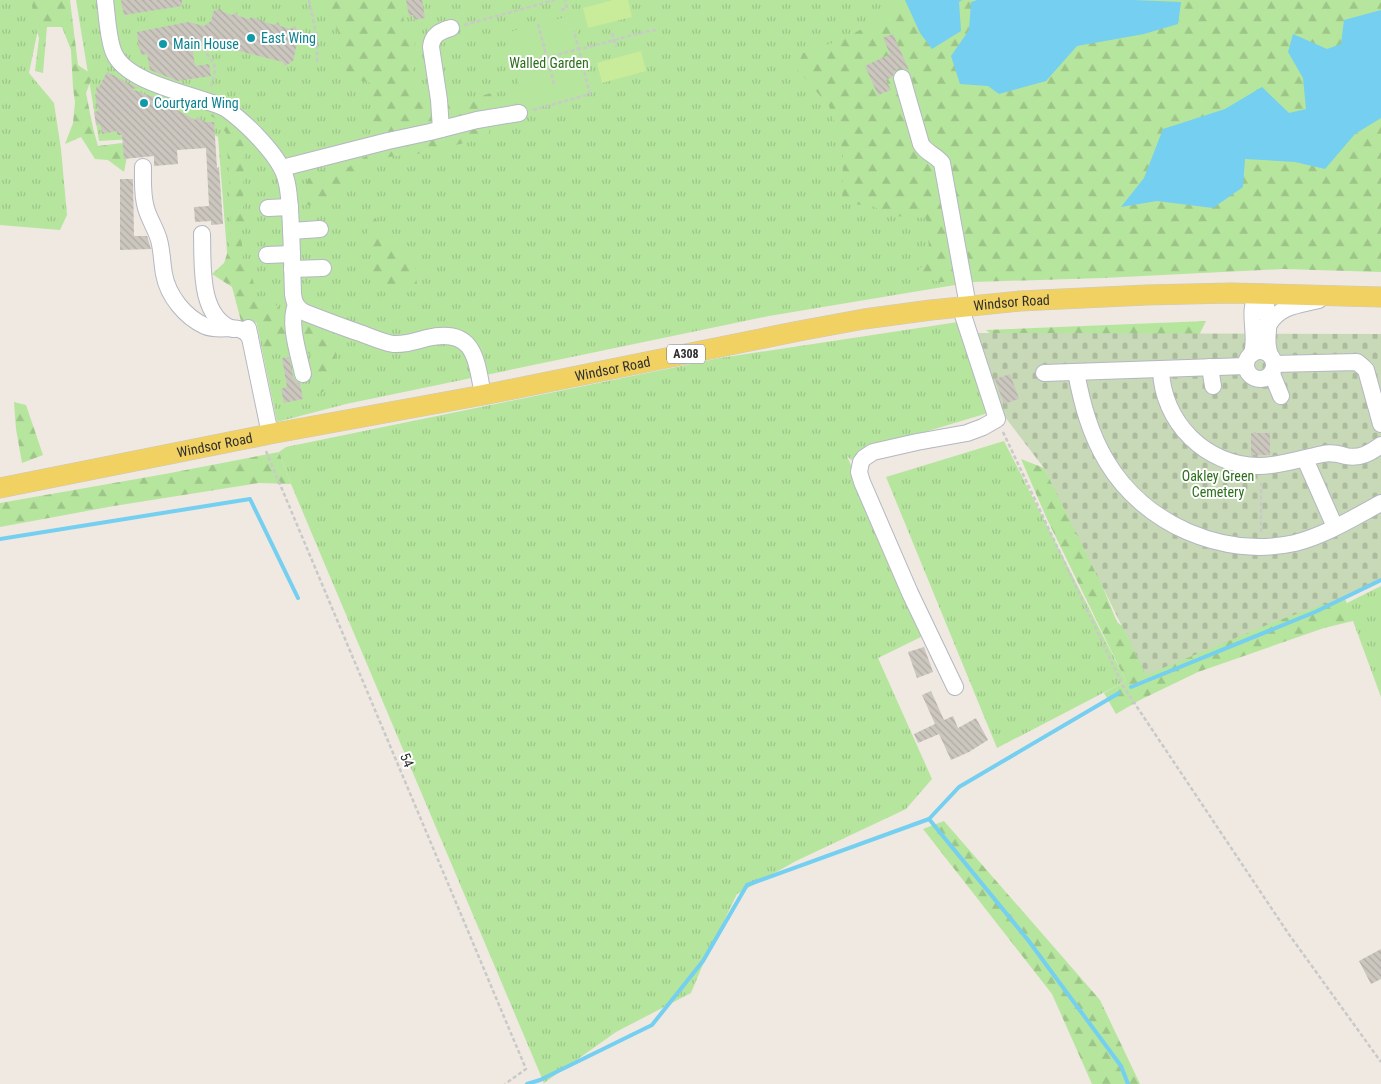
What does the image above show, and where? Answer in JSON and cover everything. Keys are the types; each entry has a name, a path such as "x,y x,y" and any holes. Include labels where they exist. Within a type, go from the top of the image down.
{"main road":[{"name":"Windsor Road","path":"0,488 265,435 483,395 832,325 964,306 1045,299 1194,294 1381,298"}],"lane":[{"path":"105,0 112,50 117,60 124,67 143,79 218,105 231,112 268,148 282,168 287,182 290,207 293,294 296,305 294,328 303,374"},
{"path":"441,129 431,42 438,33 451,28"},
{"path":"902,78 921,144 926,151 942,163 964,306 997,419 967,433 877,450 864,458 859,472 897,565 954,687"},
{"path":"282,168 477,120 519,113"},
{"path":"143,166 146,209 158,237 164,276 172,294 188,316 200,324 211,328 243,330"},
{"path":"268,208 290,207"},
{"path":"291,230 320,229"},
{"path":"202,234 203,275 206,295 215,316 224,324 243,330"},
{"path":"267,255 323,268"},
{"path":"1044,374 1210,367 1249,360 1257,351 1262,351 1267,352 1272,364 1265,379 1256,379 1249,374 1249,360 1255,336 1252,311 1258,294 1267,309 1269,324 1268,347 1281,396"},
{"path":"1269,324 1275,315 1283,309 1341,296"},
{"path":"296,305 306,313 388,343 402,344 438,336 458,338 467,344 473,353 478,367 483,395"},
{"path":"243,330 265,435"},
{"path":"1272,364 1357,362 1366,370 1381,424"},
{"path":"1210,367 1213,386"},
{"path":"1161,369 1163,390 1167,404 1175,419 1186,434 1200,446 1223,460 1240,464 1270,466 1326,454 1350,457 1362,456 1381,445"},
{"path":"1076,372 1085,413 1096,440 1114,472 1134,496 1158,516 1194,535 1222,543 1261,547 1282,545 1303,540 1335,527 1381,503"},
{"path":"1306,459 1335,527"}],"path":[{"path":"310,0 317,38 317,63"},
{"path":"451,28 555,0"},
{"path":"561,10 567,8 565,0"},
{"path":"538,24 554,84"},
{"path":"514,66 656,30"},
{"path":"519,113 590,94 574,31"},
{"path":"612,32 616,47"},
{"path":"200,42 204,51 214,63 215,72 211,86"},
{"path":"997,419 1123,686 1288,933 1381,1062"},
{"name":"54","path":"265,435 526,1069 505,1084"},
{"path":"1261,466 1261,547"}],"green space":[{"path":"0,0 34,0 37,34 29,73 54,103 61,149 67,215 60,230 0,225"},
{"path":"33,0 70,0 78,65 93,75 86,93 98,146 130,142 124,172 108,160 95,159 81,137 65,144 73,123 75,102 71,50 62,27 47,27 43,73 35,71 39,38 32,14"},
{"path":"76,0 894,0 973,282 769,316 346,404 277,422 255,316 227,252 218,137 213,134 99,141"},
{"path":"330,0 401,0 404,22 416,39 413,52 412,88 426,102 462,102 494,92 496,104 488,137 424,153 388,157 357,170 343,182 328,205 305,205 304,193 308,179 321,170 341,175 353,163 388,146 386,127 367,121 375,106 371,83 358,80 339,65 339,35 333,18"},
{"path":"613,0 628,0 632,17 588,28 583,8"},
{"path":"890,0 1381,0 1381,272 1283,269 973,282 939,282 916,273 930,257 926,218 894,216 872,206 842,203 843,157 840,137 829,106 796,68 803,53 841,40 877,21 895,5"},
{"name":"Walled Garden","path":"573,15 593,92 526,110 505,33"},
{"path":"641,51 646,71 602,83 597,63"},
{"path":"213,110 233,125 244,146 243,208 250,222 241,232 243,258 250,268 258,301 274,303 285,314 310,327 336,352 333,388 316,394 313,356 285,340 267,361 260,323 241,321 232,287 212,274 224,263 230,245 231,206 226,133 215,118 202,112"},
{"path":"362,208 373,213 395,250 415,266 417,285 398,289 373,288 370,280 372,249"},
{"path":"1206,321 1190,354 1010,350 986,330"},
{"path":"958,322 988,413 868,449 851,460 847,456 923,636 878,658 932,779 906,809 796,861 737,894 691,993 616,1032 544,1083 279,452 286,447 720,358"},
{"name":"Oakley Green Cemetery","path":"977,333 1381,334 1381,581 1369,588 1277,621 1146,675 1044,468 1005,417"},
{"path":"14,402 26,405 43,455 22,463 16,429"},
{"path":"1004,441 1126,681 997,748 886,477"},
{"path":"279,452 291,484 259,483 114,506 0,527 0,503"},
{"path":"1021,459 1044,468 1088,551 1117,622 1140,641 1337,576 1353,621 1324,628 1198,672 1140,700 1116,714 1104,693 1126,681 1047,519"},
{"path":"1381,586 1381,697 1353,621 1339,607"},
{"path":"944,821 1100,1000 1140,1084 1092,1084 1052,994 923,829"}],"water":[{"path":"905,0 962,0 959,2 961,31 932,49 920,33"},
{"path":"977,0 1133,0 1181,2 1178,24 1144,34 1077,46 1046,81 999,94 988,86 960,84 951,56 969,30 971,2"},
{"path":"1381,10 1381,118 1355,134 1325,169 1295,162 1245,159 1243,187 1213,208 1157,201 1121,207 1144,178 1163,129 1225,109 1262,87 1289,113 1306,109 1303,78 1288,52 1293,34 1327,49 1341,44 1344,20"}],"building":[{"path":"121,0 182,0 182,6 124,15"},
{"path":"406,0 422,0 425,18 414,20 413,15 409,16"},
{"path":"220,8 223,12 232,15 237,12 238,16 249,19 251,17 274,25 278,22 280,26 290,29 295,26 300,31 293,61 285,66 283,62 191,39 195,66 209,64 211,76 178,81 150,70 147,54 141,55 137,32 188,22 204,26 211,21 214,10 216,11"},
{"path":"893,34 909,70 900,68 895,71 892,77 886,80 891,90 878,95 865,66 890,54 883,38"},
{"path":"107,72 138,88 131,89 154,97 195,120 197,117 205,122 214,122 223,224 211,225 211,221 195,222 194,207 209,206 206,148 177,150 178,164 154,166 154,156 124,159 122,135 117,135 117,131 102,134 100,124 96,125 94,112 98,111 95,94 97,94 96,87 99,87"},
{"path":"120,179 133,179 134,236 147,236 151,249 120,250"},
{"path":"289,357 293,377 300,383 303,399 284,403 281,389 287,387 282,358"},
{"path":"1010,374 1019,399 1004,404 995,379"},
{"path":"1251,433 1270,433 1270,455 1251,455"},
{"path":"924,647 933,672 917,678 908,652"},
{"path":"931,691 944,720 953,716 958,728 976,718 988,740 969,752 951,760 939,734 918,743 914,734 935,724 922,695"},
{"path":"1381,949 1381,979 1371,984 1359,961"}],"waterway":[{"path":"0,539 250,499 298,598"},
{"path":"1131,687 1315,612 1381,580"},
{"path":"1119,693 959,787 929,819 1028,940 1121,1066 1128,1084"},
{"path":"527,1084 540,1080 652,1025 703,961 747,885 929,819"}],"place":[{"name":"East Wing","path":"251,38"},
{"name":"Main House","path":"163,44"},
{"name":"Courtyard Wing","path":"144,103"}]}
